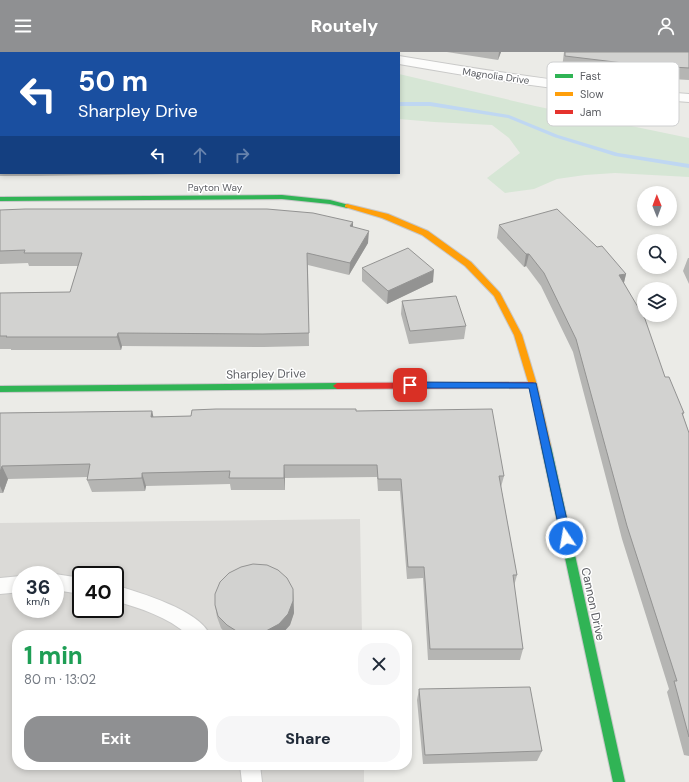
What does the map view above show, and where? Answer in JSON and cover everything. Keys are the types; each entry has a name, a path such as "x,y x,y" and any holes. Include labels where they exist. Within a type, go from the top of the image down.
{"street":[{"name":"Magnolia Drive","path":"400,60 481,74 547,82"},
{"name":"Magnolia Drive","path":"679,97 689,98"},
{"name":"Payton Way","path":"0,199 282,197 330,202 378,214 425,233"},
{"name":"Cannon Drive","path":"425,233 468,264 497,295 518,335 533,385 619,782"},
{"name":"Sharpley Drive","path":"0,388 533,385"}],"lane":[{"path":"0,586 12,585"},
{"path":"124,596 139,600 184,620 195,630"},
{"path":"251,770 252,782"}],"shaded area":[{"path":"360,519 362,630 12,630 12,770 364,770 364,782 0,782 0,523"}],"green space":[{"path":"400,74 547,108 547,126 631,126 689,138 689,177 615,173 585,175 557,179 534,189 505,193 487,178 520,153 509,138 492,125 400,119"}],"building":[{"path":"565,52 689,52 689,68 679,67 679,62 615,62 565,56"},
{"path":"267,209 313,213 353,222 350,226 369,231 350,263 307,253 309,333 118,333 117,337 0,336 0,293 70,292 82,253 24,253 25,250 0,251 0,210"},
{"path":"557,209 597,247 602,246 626,274 619,275 637,305 637,322 646,322 665,377 669,377 684,413 682,413 689,433 689,737 674,681 677,681 627,526 576,339 544,273 529,254 526,254 499,225"},
{"path":"408,248 434,270 388,291 362,268"},
{"path":"456,296 466,326 410,331 402,301"},
{"path":"356,409 356,411 492,409 504,476 499,476 517,575 513,575 523,649 430,649 424,567 408,567 401,479 378,479 377,465 284,465 284,478 229,478 230,471 142,473 142,478 87,480 90,464 2,466 0,472 0,413 152,411 151,417 191,416 192,410"},
{"path":"253,564 267,565 278,570 287,578 293,589 293,601 288,614 279,624 268,630 235,630 218,616 215,605 215,594 220,582 229,573 241,567"},
{"path":"530,687 542,751 425,755 419,689"}],"waterway":[{"path":"400,104 430,104 509,117 556,136 617,155 689,166"}],"traffic: fast":[{"path":"0,199 282,197 330,202 347,206"},
{"path":"0,389 337,386"},
{"path":"546,446 619,782"}],"traffic: slow":[{"path":"347,206 385,216 425,233 468,264 497,295 518,335 533,385 546,446"}],"traffic: jam":[{"path":"337,386 533,385"}],"route":[{"path":"410,385 533,385 566,538"}]}
